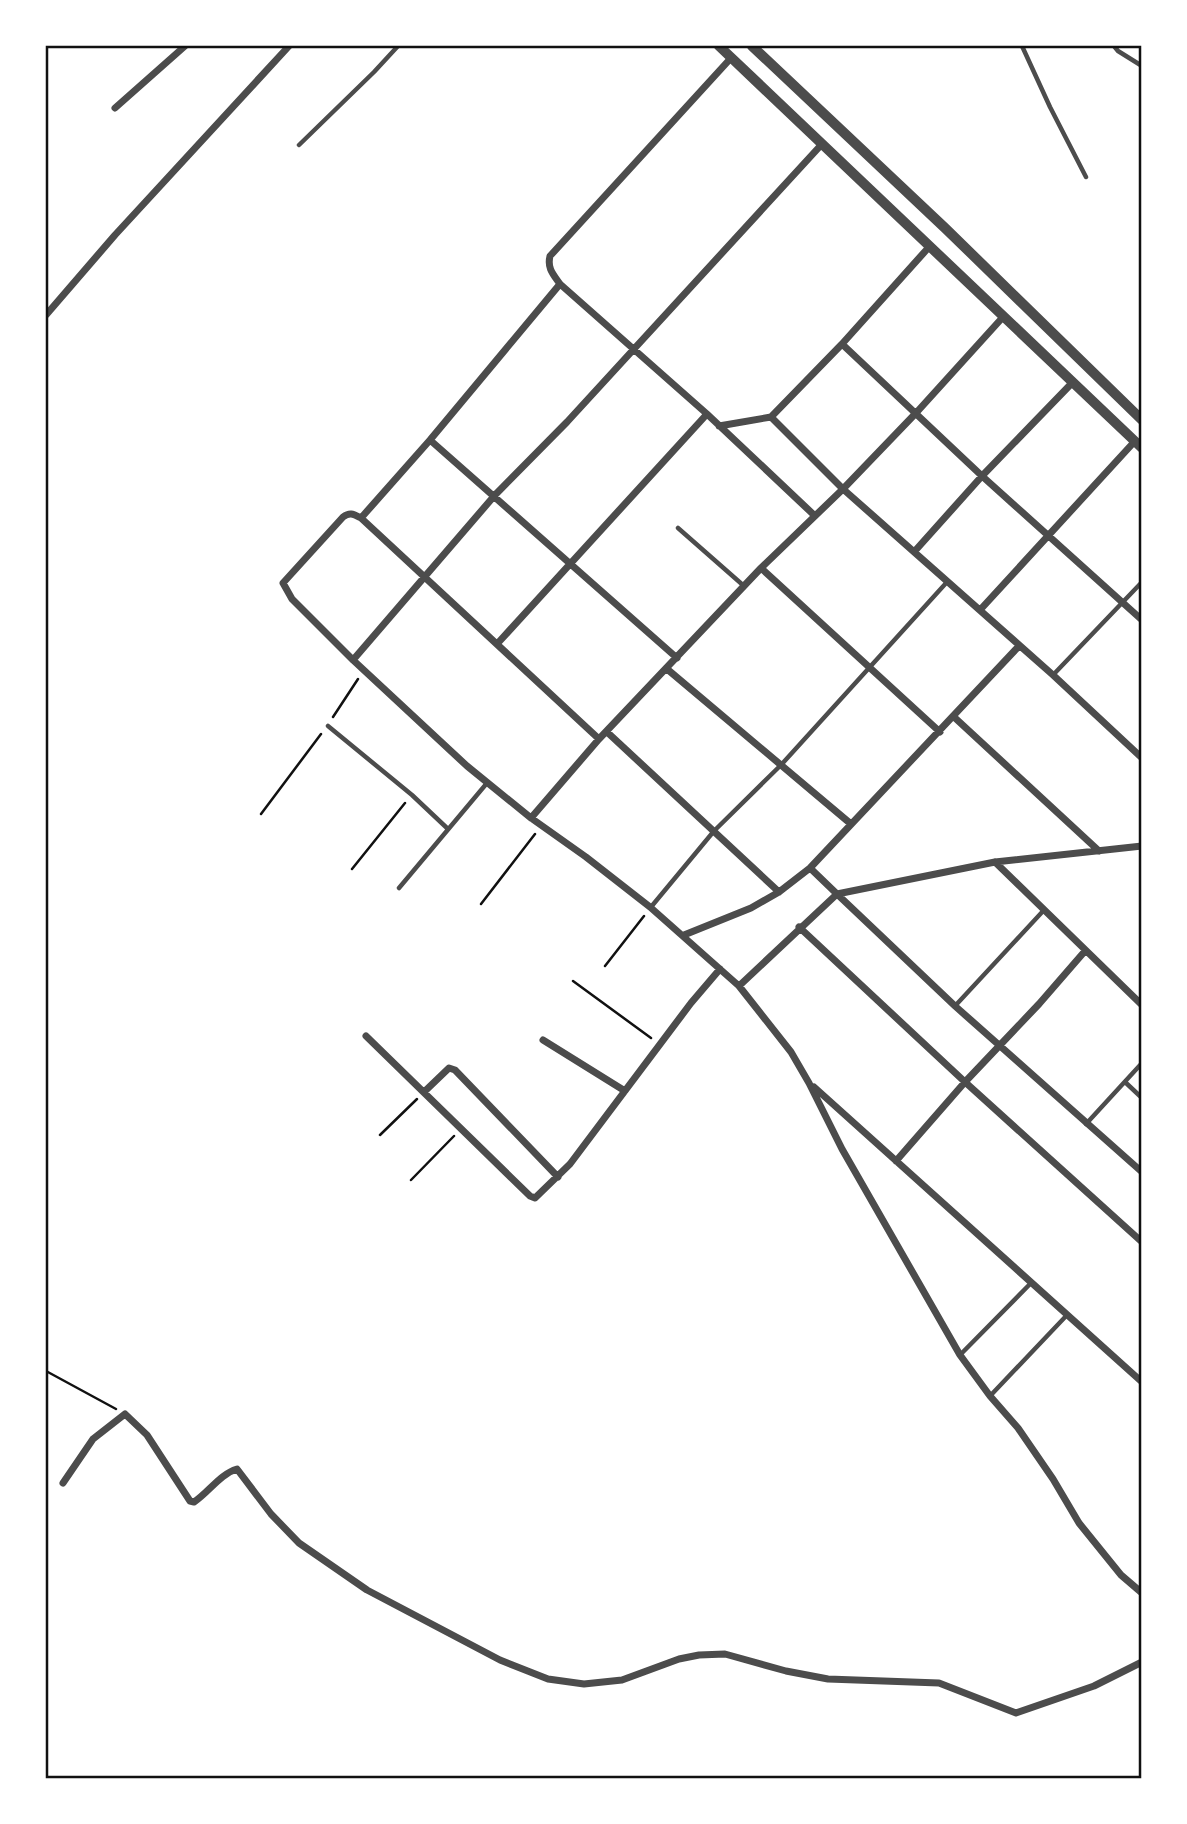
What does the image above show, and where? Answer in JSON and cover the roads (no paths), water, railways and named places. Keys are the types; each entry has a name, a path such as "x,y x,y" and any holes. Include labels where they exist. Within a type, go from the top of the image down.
{"street":[{"path":"115,108 185,46"},
{"path":"46,315 107,244 289,46"},
{"path":"719,46 1138,445 980,610"},
{"path":"752,46 1142,419"},
{"path":"732,58 550,256 548,263 560,284 814,515"},
{"path":"354,660 495,495 567,422 822,144"},
{"path":"719,426 771,417 842,344 929,247"},
{"path":"361,518 560,284"},
{"path":"531,818 599,739 761,568 843,489 916,413 1003,317"},
{"path":"842,344 982,476 1142,620"},
{"path":"914,552 982,476 1072,383"},
{"path":"497,644 706,414"},
{"path":"771,417 843,489 1053,675 1142,758"},
{"path":"430,440 677,658"},
{"path":"599,739 361,518 349,513 343,517 283,583 292,599 364,670 487,782 684,934 739,986 791,1052 842,1149 960,1355 1018,1428 1079,1523 1121,1575 1142,1593"},
{"path":"761,568 940,732"},
{"path":"684,934 751,908 779,892 810,868 1020,646"},
{"path":"667,669 851,824"},
{"path":"954,717 1099,851"},
{"path":"607,732 779,892"},
{"path":"739,986 837,894 995,862 1142,846"},
{"path":"995,862 1142,1005"},
{"path":"810,868 955,1006 1142,1172"},
{"path":"799,928 1142,1241"},
{"path":"896,1161 1085,951"},
{"path":"366,1036 535,1198 570,1164 720,968"},
{"path":"543,1040 625,1091"},
{"path":"424,1092 444,1070 455,1070 558,1177"},
{"path":"809,1083 1141,1381"},
{"path":"63,1483 93,1439 125,1414 148,1435 190,1501 194,1502 219,1479 237,1469 271,1514 299,1543 367,1590 500,1660 548,1679 584,1684 622,1680 679,1659 724,1654 828,1679 939,1683 1016,1713 1094,1686 1142,1662"}],"lane":[{"path":"299,145 398,46"},
{"path":"1022,46 1086,177"},
{"path":"1114,46 1142,66"},
{"path":"678,528 745,587"},
{"path":"650,907 714,831 781,765 947,582"},
{"path":"1053,675 1142,582"},
{"path":"328,726 412,795 447,829"},
{"path":"399,888 487,782"},
{"path":"955,1006 1045,911"},
{"path":"1086,1124 1142,1063"},
{"path":"1125,1082 1142,1098"},
{"path":"960,1355 1031,1282"},
{"path":"990,1396 1067,1315"}]}
